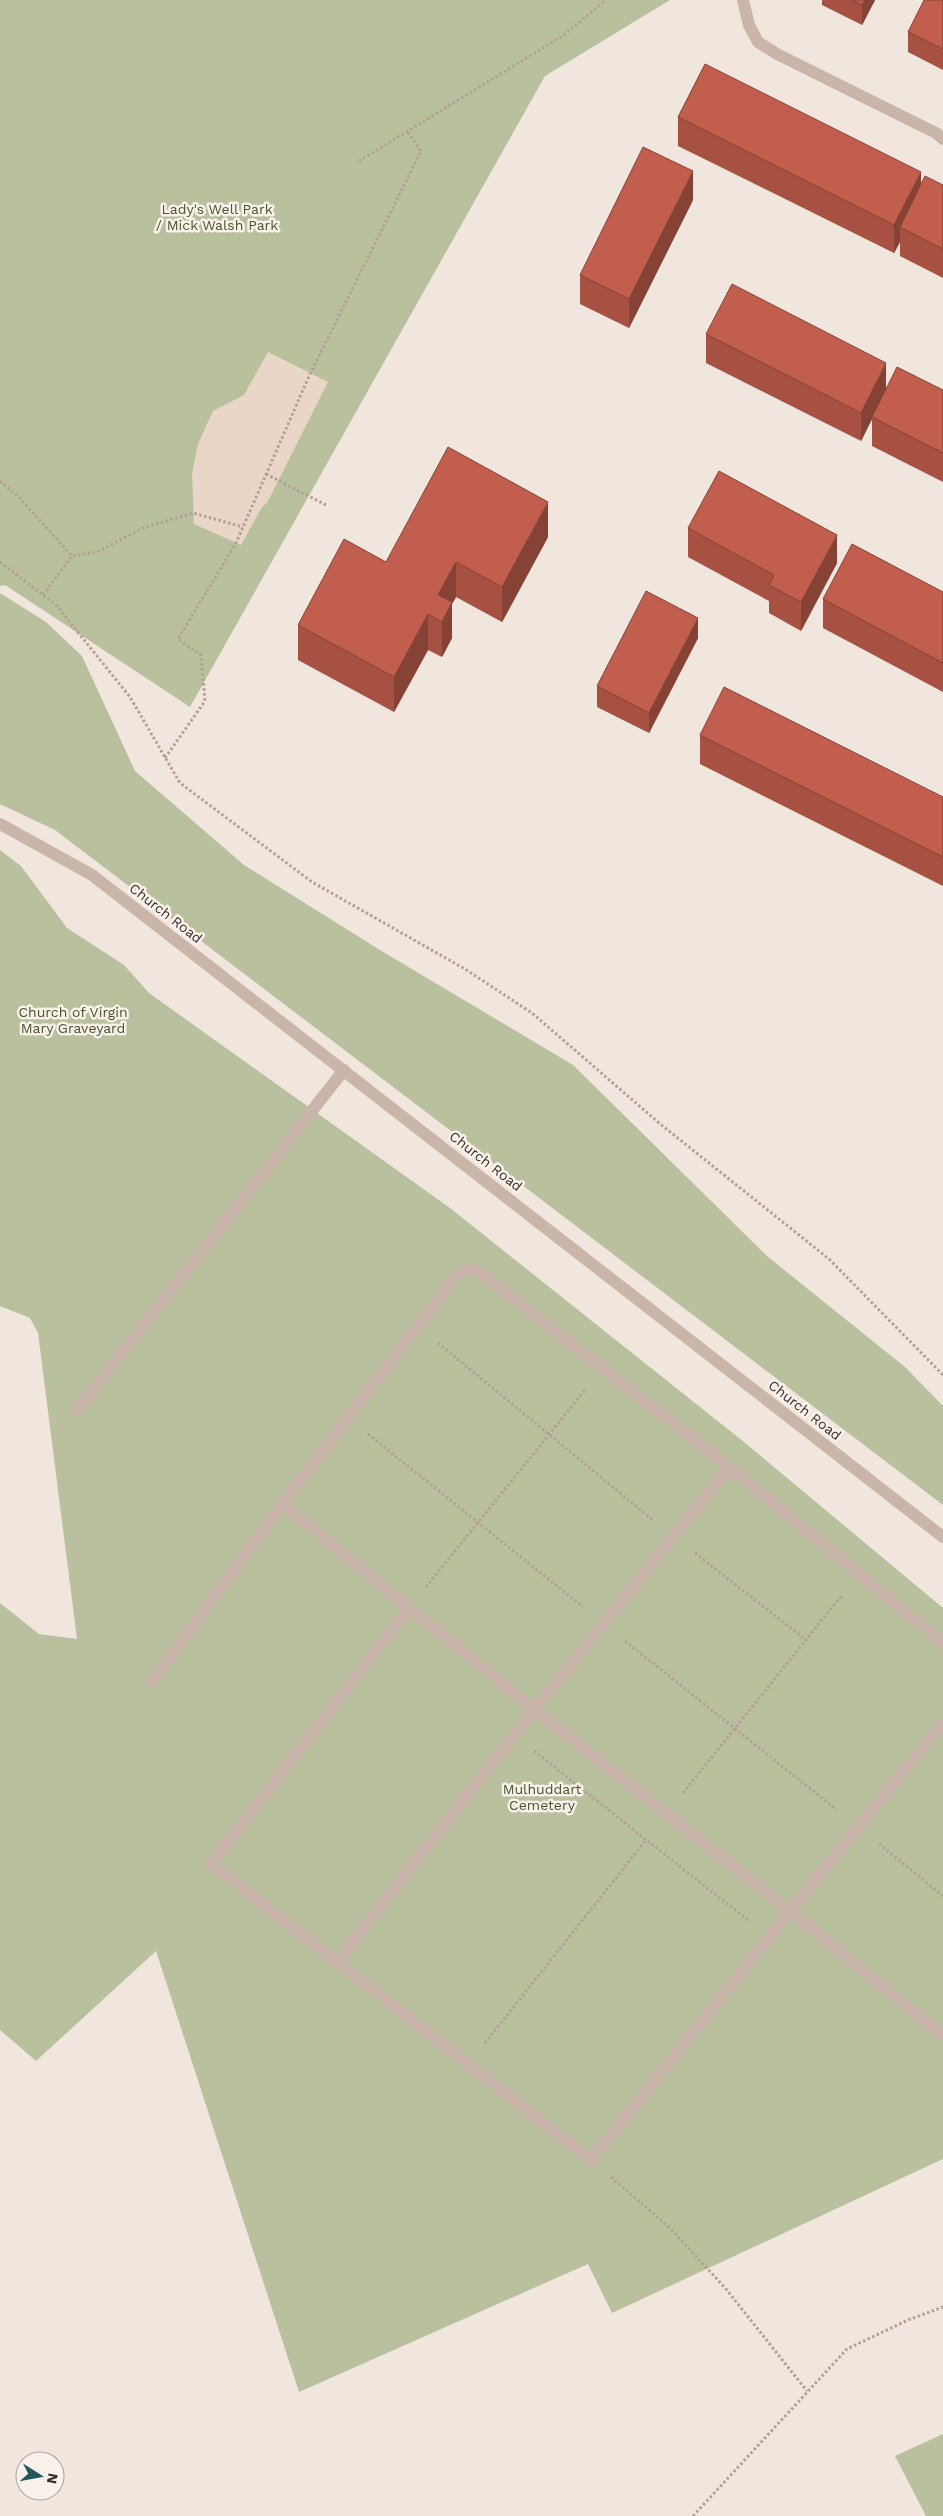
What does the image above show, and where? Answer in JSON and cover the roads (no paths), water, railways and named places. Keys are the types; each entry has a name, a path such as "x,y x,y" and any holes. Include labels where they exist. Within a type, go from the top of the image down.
{"street":[{"path":"743,0 749,25 758,42 777,54 936,133 943,139"},
{"name":"Church Road","path":"0,824 92,875 943,1537"},
{"path":"77,1410 344,1070"},
{"path":"151,1683 282,1504 456,1276 465,1270 478,1271 730,1467 943,1643"},
{"path":"336,1962 514,1735 730,1467"},
{"path":"282,1504 535,1710 790,1911 943,2036"},
{"path":"410,1608 211,1864 591,2160 943,1723"}],"park label":[{"name":"Lady's Well Park / Mick Walsh Park","path":"217,217"},
{"name":"Church of Virgin Mary Graveyard","path":"73,1020"},
{"name":"Mulhuddart Cemetery","path":"542,1798"}]}
